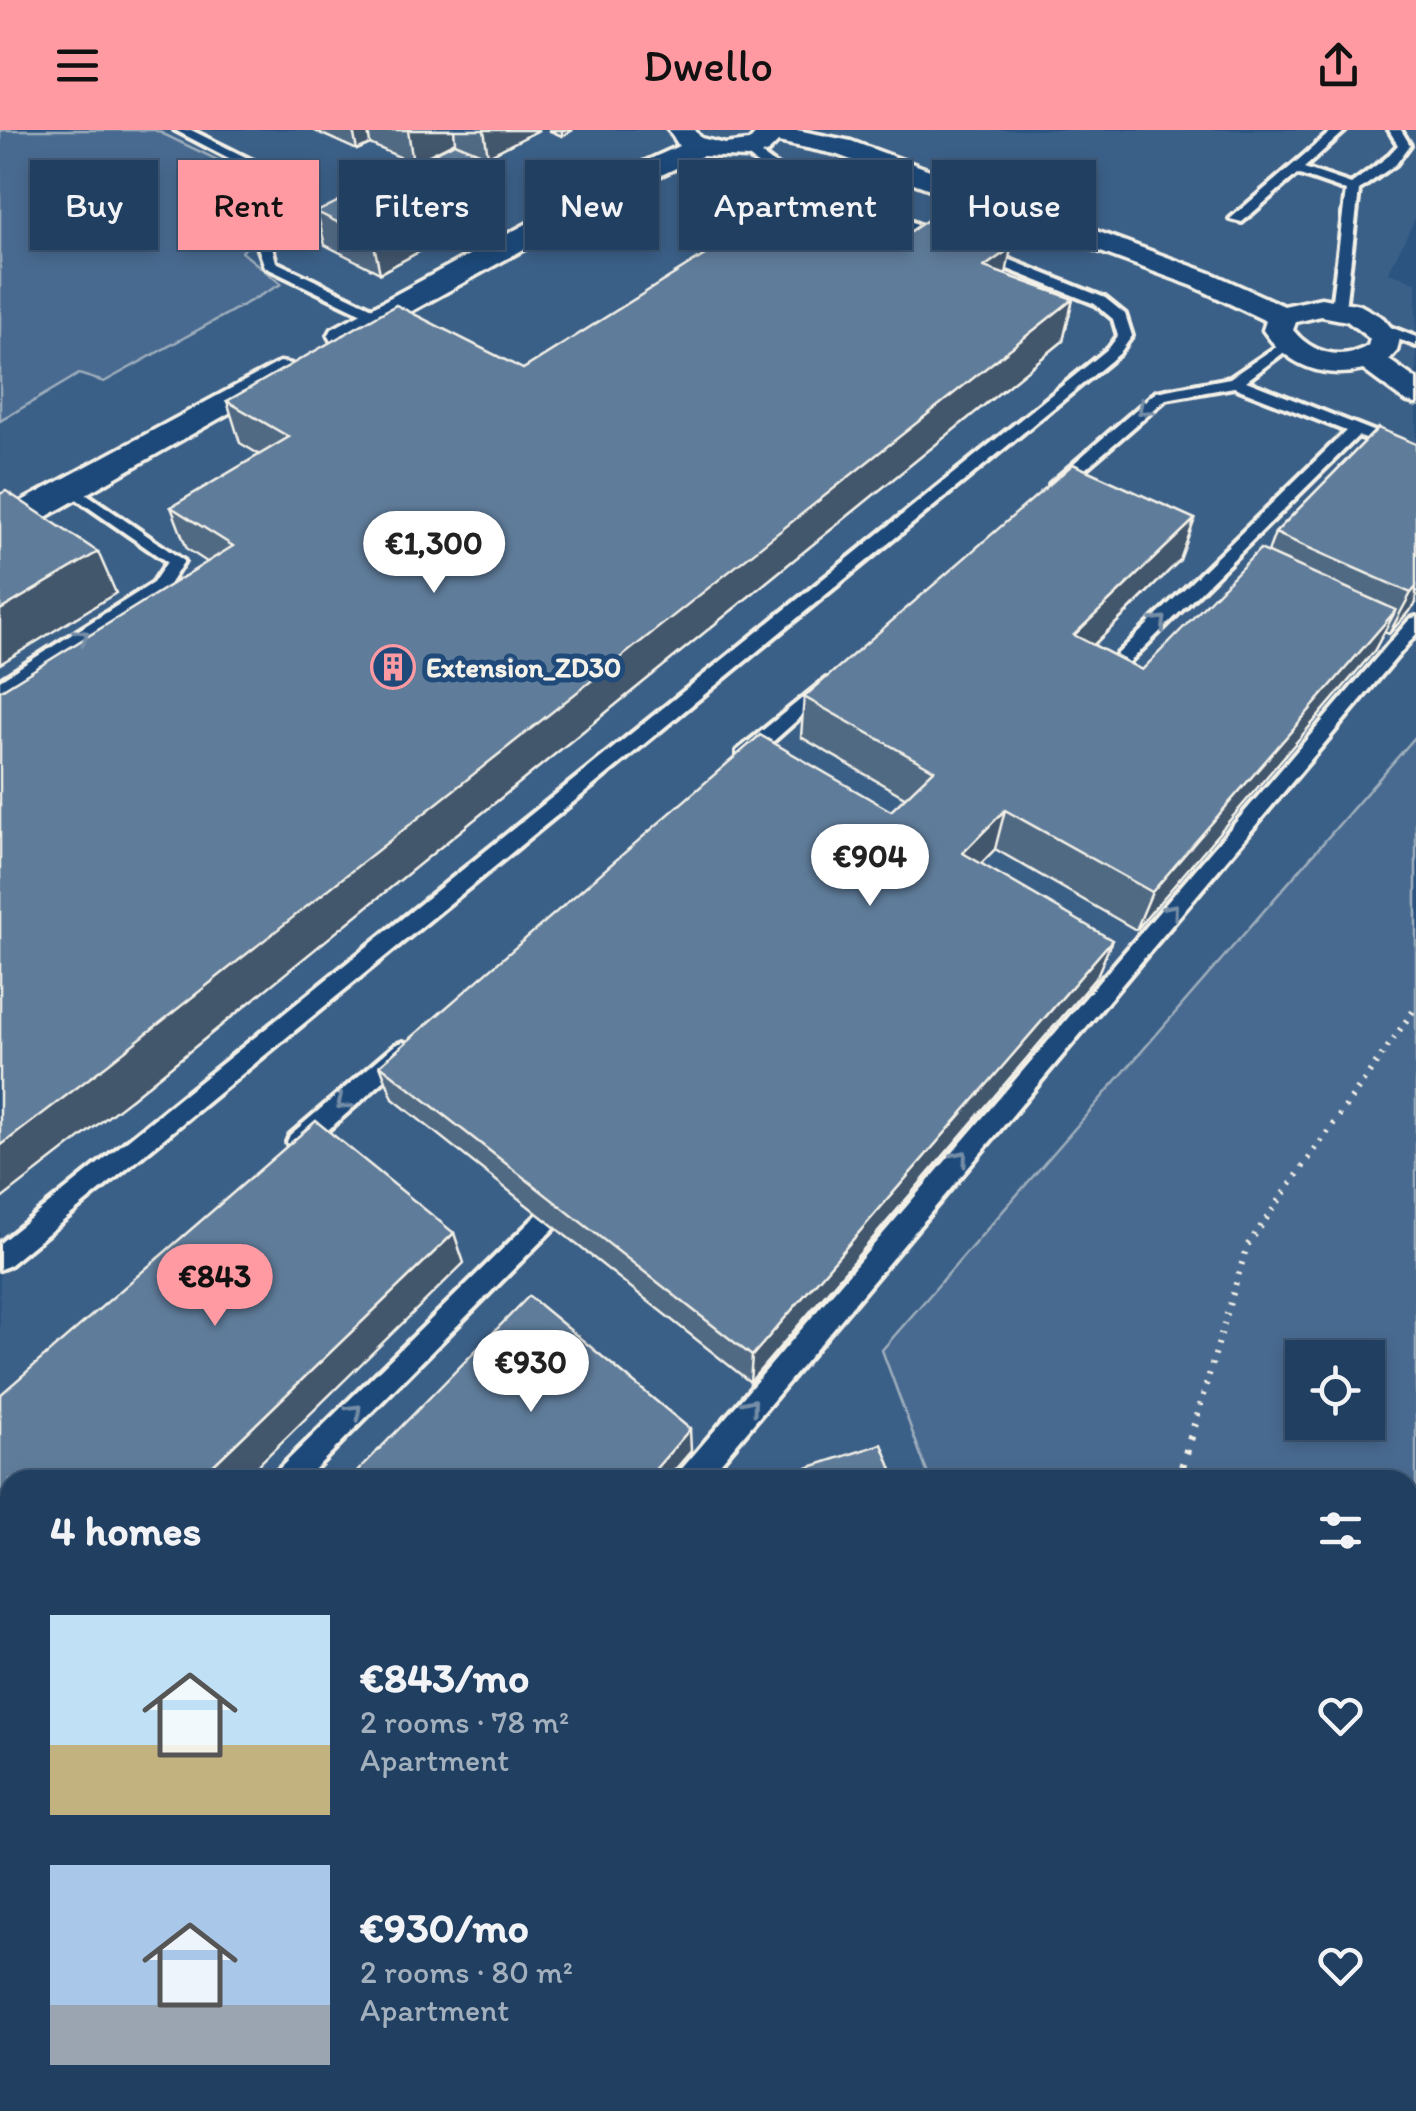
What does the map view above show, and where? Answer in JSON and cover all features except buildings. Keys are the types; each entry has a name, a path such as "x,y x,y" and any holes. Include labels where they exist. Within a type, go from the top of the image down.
{"street":[{"path":"0,528 634,176 691,138 722,152 748,150 768,141 772,131 878,160 1203,280 1325,362 1370,360 1382,350 1385,338 1360,315 1338,308 1305,308 1284,331"},
{"path":"1370,360 1416,394"}],"lane":[{"path":"181,130 293,186 298,200 265,247 270,264 378,316"},
{"path":"1237,219 1340,130"},
{"path":"1338,308 1353,188 1391,161 1404,145 1395,130"},
{"path":"0,1258 1114,351 1125,336 1120,318 1100,301 772,169 748,150"},
{"path":"1296,170 1353,188"},
{"path":"1376,326 1416,342"},
{"path":"1235,382 1284,331"},
{"path":"1046,494 1161,395 1235,382 1416,454"},
{"path":"1090,691 1356,430"},
{"path":"0,688 159,587 176,561 71,488"},
{"path":"697,1470 1416,624"},
{"path":"734,764 838,674"},
{"path":"287,1151 422,1035"},
{"path":"296,1470 547,1220"}],"path":[{"path":"1181,1470 1247,1246 1416,1007"}],"shaded area":[{"path":"0,130 1416,130 1416,217 1388,273 1416,282 1416,1470 0,1470"},
{"path":"0,130 155,130 218,160 178,160 178,250 244,250 281,284 104,382 79,374 0,421"},
{"path":"1416,736 1416,1470 926,1470 882,1350"}],"place":[{"name":"Extension_ZD30","path":"393,667"}]}
